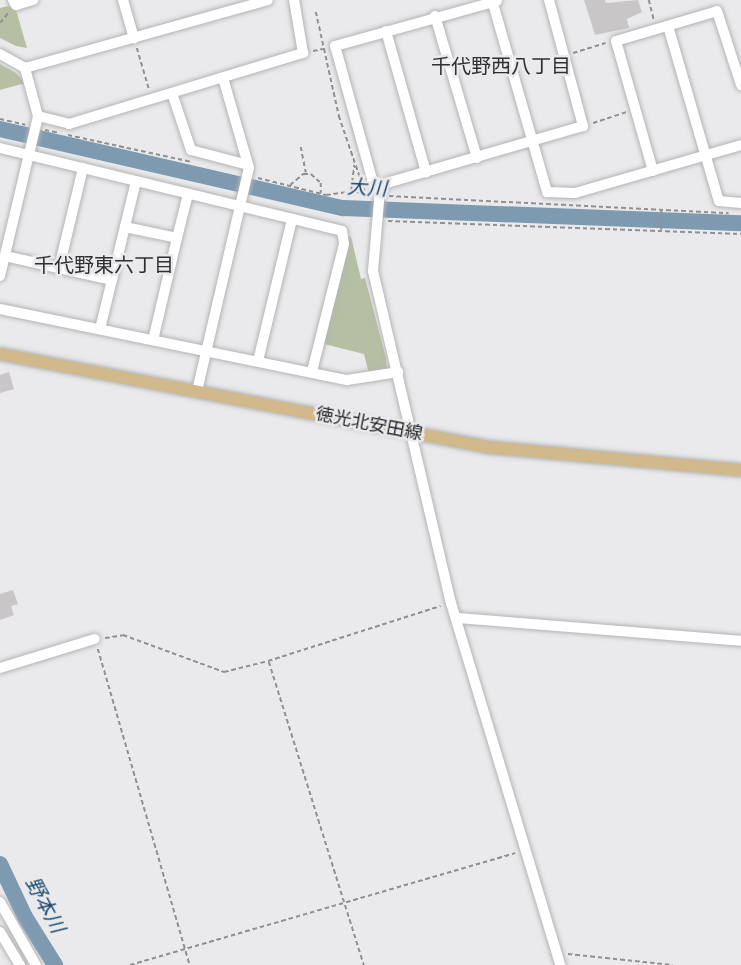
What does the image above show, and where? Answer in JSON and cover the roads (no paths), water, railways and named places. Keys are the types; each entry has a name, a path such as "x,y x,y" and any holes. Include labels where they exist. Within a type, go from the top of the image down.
{"main road":[{"name":"徳光北安田線","path":"0,354 487,447 741,470"}],"street":[{"path":"14,1 16,5 33,0"},
{"path":"123,0 134,38"},
{"path":"0,54 25,68 268,0"},
{"path":"38,116 69,124 303,53 294,0"},
{"path":"549,0 582,126 387,183 379,196 374,271 451,603 560,965"},
{"path":"379,196 372,179 335,46 494,1 547,192 575,193 741,145"},
{"path":"653,171 616,40 717,11 741,85"},
{"path":"435,16 477,158"},
{"path":"668,26 719,201 741,202"},
{"path":"386,31 426,172"},
{"path":"0,276 38,116 25,68"},
{"path":"197,391 247,173 223,78"},
{"path":"172,93 191,150 247,173"},
{"path":"0,148 30,149 83,168 188,194 240,204 342,231 344,244 312,371"},
{"path":"59,268 83,168"},
{"path":"100,329 136,181"},
{"path":"153,339 188,194"},
{"path":"258,361 292,219"},
{"path":"125,227 177,238"},
{"path":"5,256 112,280"},
{"path":"0,309 312,371 347,380 398,372"},
{"path":"457,618 741,641"},
{"path":"0,668 95,639"},
{"path":"0,902 36,965"},
{"path":"0,932 20,965"}],"waterway":[{"name":"大川","path":"0,129 343,208 741,223"},
{"name":"野本川","path":"0,864 25,917 55,965"}],"district":[{"name":"千代野西八丁目","path":"501,66"},
{"name":"千代野東六丁目","path":"104,265"}]}
